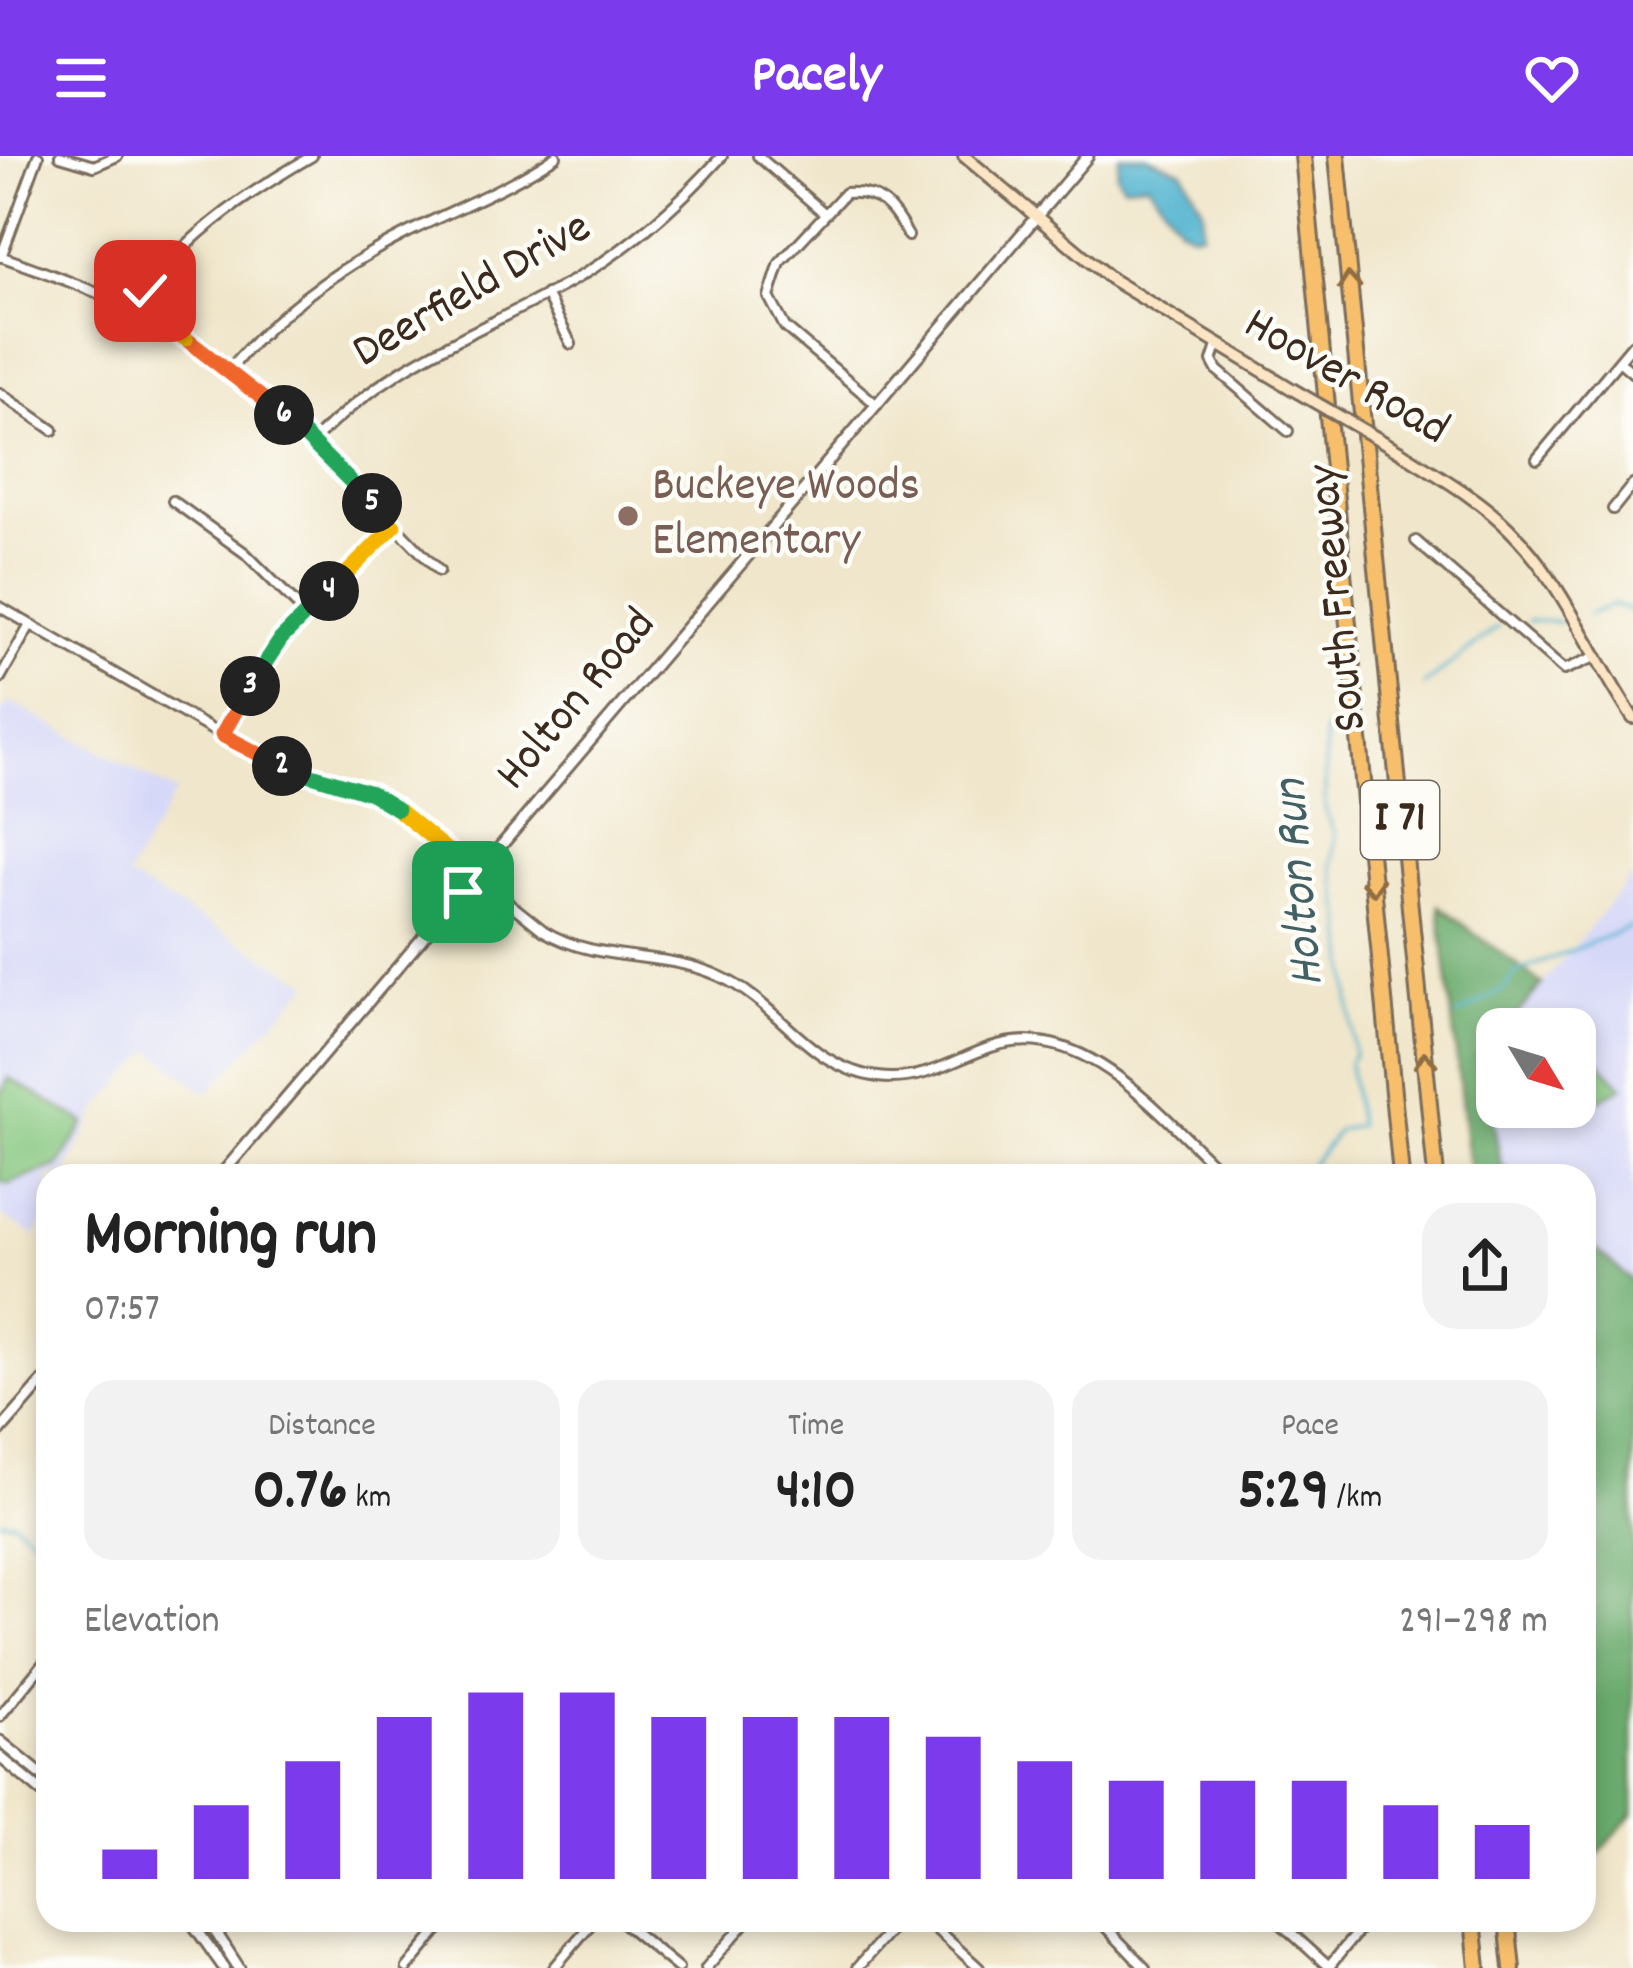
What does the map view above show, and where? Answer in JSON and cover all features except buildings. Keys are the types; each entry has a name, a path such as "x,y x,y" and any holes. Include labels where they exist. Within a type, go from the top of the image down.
{"highway":[{"name":"South Freeway","path":"1303,156 1400,1164"},
{"name":"South Freeway","path":"1337,156 1435,1164"},
{"path":"1474,1932 1478,1968"},
{"path":"1508,1932 1512,1968"}],"main road":[{"name":"Hoover Road","path":"964,156 1111,279 1474,499 1518,538 1554,585 1633,718"}],"street":[{"path":"38,156 0,257 135,310 230,369 312,442 440,571"},
{"path":"60,156 94,166 117,156"},
{"path":"135,310 160,273 202,233 312,156"},
{"path":"230,369 286,311 362,257 510,186 556,156"},
{"name":"Deerfield Drive","path":"312,442 391,374 546,293 642,233 722,156"},
{"path":"758,156 823,212"},
{"name":"Holton Road","path":"230,1164 1088,156"},
{"path":"877,405 785,327 772,308 773,273 823,212 845,193 862,192 896,213 908,236"},
{"path":"546,293 571,344"},
{"path":"1537,459 1633,344"},
{"path":"1217,346 1211,361 1217,370 1288,431"},
{"path":"1619,361 1633,373"},
{"path":"0,393 53,430"},
{"path":"1613,509 1633,484"},
{"path":"173,502 245,553 305,614"},
{"path":"222,735 270,654 394,526"},
{"path":"1416,541 1564,670 1595,657"},
{"path":"0,607 272,763 371,793 544,931 572,946 723,977 824,1060 863,1075 914,1077 988,1048 1023,1040 1084,1054 1212,1164"},
{"path":"0,678 30,625"},
{"path":"0,1431 36,1390"},
{"path":"0,1716 36,1672"},
{"path":"0,1741 36,1770"},
{"path":"0,1757 36,1786"},
{"path":"198,1932 224,1968"},
{"path":"216,1932 238,1968"},
{"path":"407,1968 437,1932"},
{"path":"554,1968 584,1932"},
{"path":"634,1932 678,1968"},
{"path":"706,1968 738,1932"},
{"path":"857,1968 888,1932"},
{"path":"939,1932 979,1968"},
{"path":"1110,1932 1145,1968"},
{"path":"1290,1932 1329,1968 1358,1932"}],"shaded area":[{"path":"10,702 176,792 127,877 310,983 207,1093 152,1050 99,1107 71,1164 36,1164 36,1236 0,1215 0,713"},
{"path":"1633,875 1633,1282 1596,1250 1596,1164 1501,1164 1494,1128 1596,1128 1596,1008 1522,1008"}],"green space":[{"path":"1439,906 1542,984 1522,1008 1476,1008 1476,1128 1494,1128 1501,1164 1469,1164"},
{"path":"1596,1058 1623,1087 1596,1101"},
{"path":"9,1078 85,1123 60,1164 36,1164 36,1174 8,1184 0,1182 0,1095"},
{"path":"1596,1250 1633,1282 1633,1814 1596,1857"}],"water":[{"path":"1119,156 1146,156 1183,171 1203,209 1202,232 1193,234 1180,227 1148,183 1123,185 1117,175"}],"waterway":[{"name":"Holton Run","path":"1589,614 1613,605 1633,612"},
{"name":"Holton Run","path":"1528,621 1560,622"},
{"name":"Holton Run","path":"1424,685 1498,627"},
{"name":"Holton Run","path":"1311,1164 1339,1130 1358,1126 1349,1063 1354,1055 1344,926 1332,865 1335,834 1325,810 1325,729"},
{"path":"1457,1016 1504,989 1517,972 1633,926"},
{"path":"0,1520 13,1521 36,1541"}],"place":[{"name":"Buckeye Woods Elementary","path":"628,516"}],"route":[{"path":"145,291 135,310 181,335 259,391 394,526 281,639 222,735 272,763 345,783 394,807 477,875 463,892"}]}
